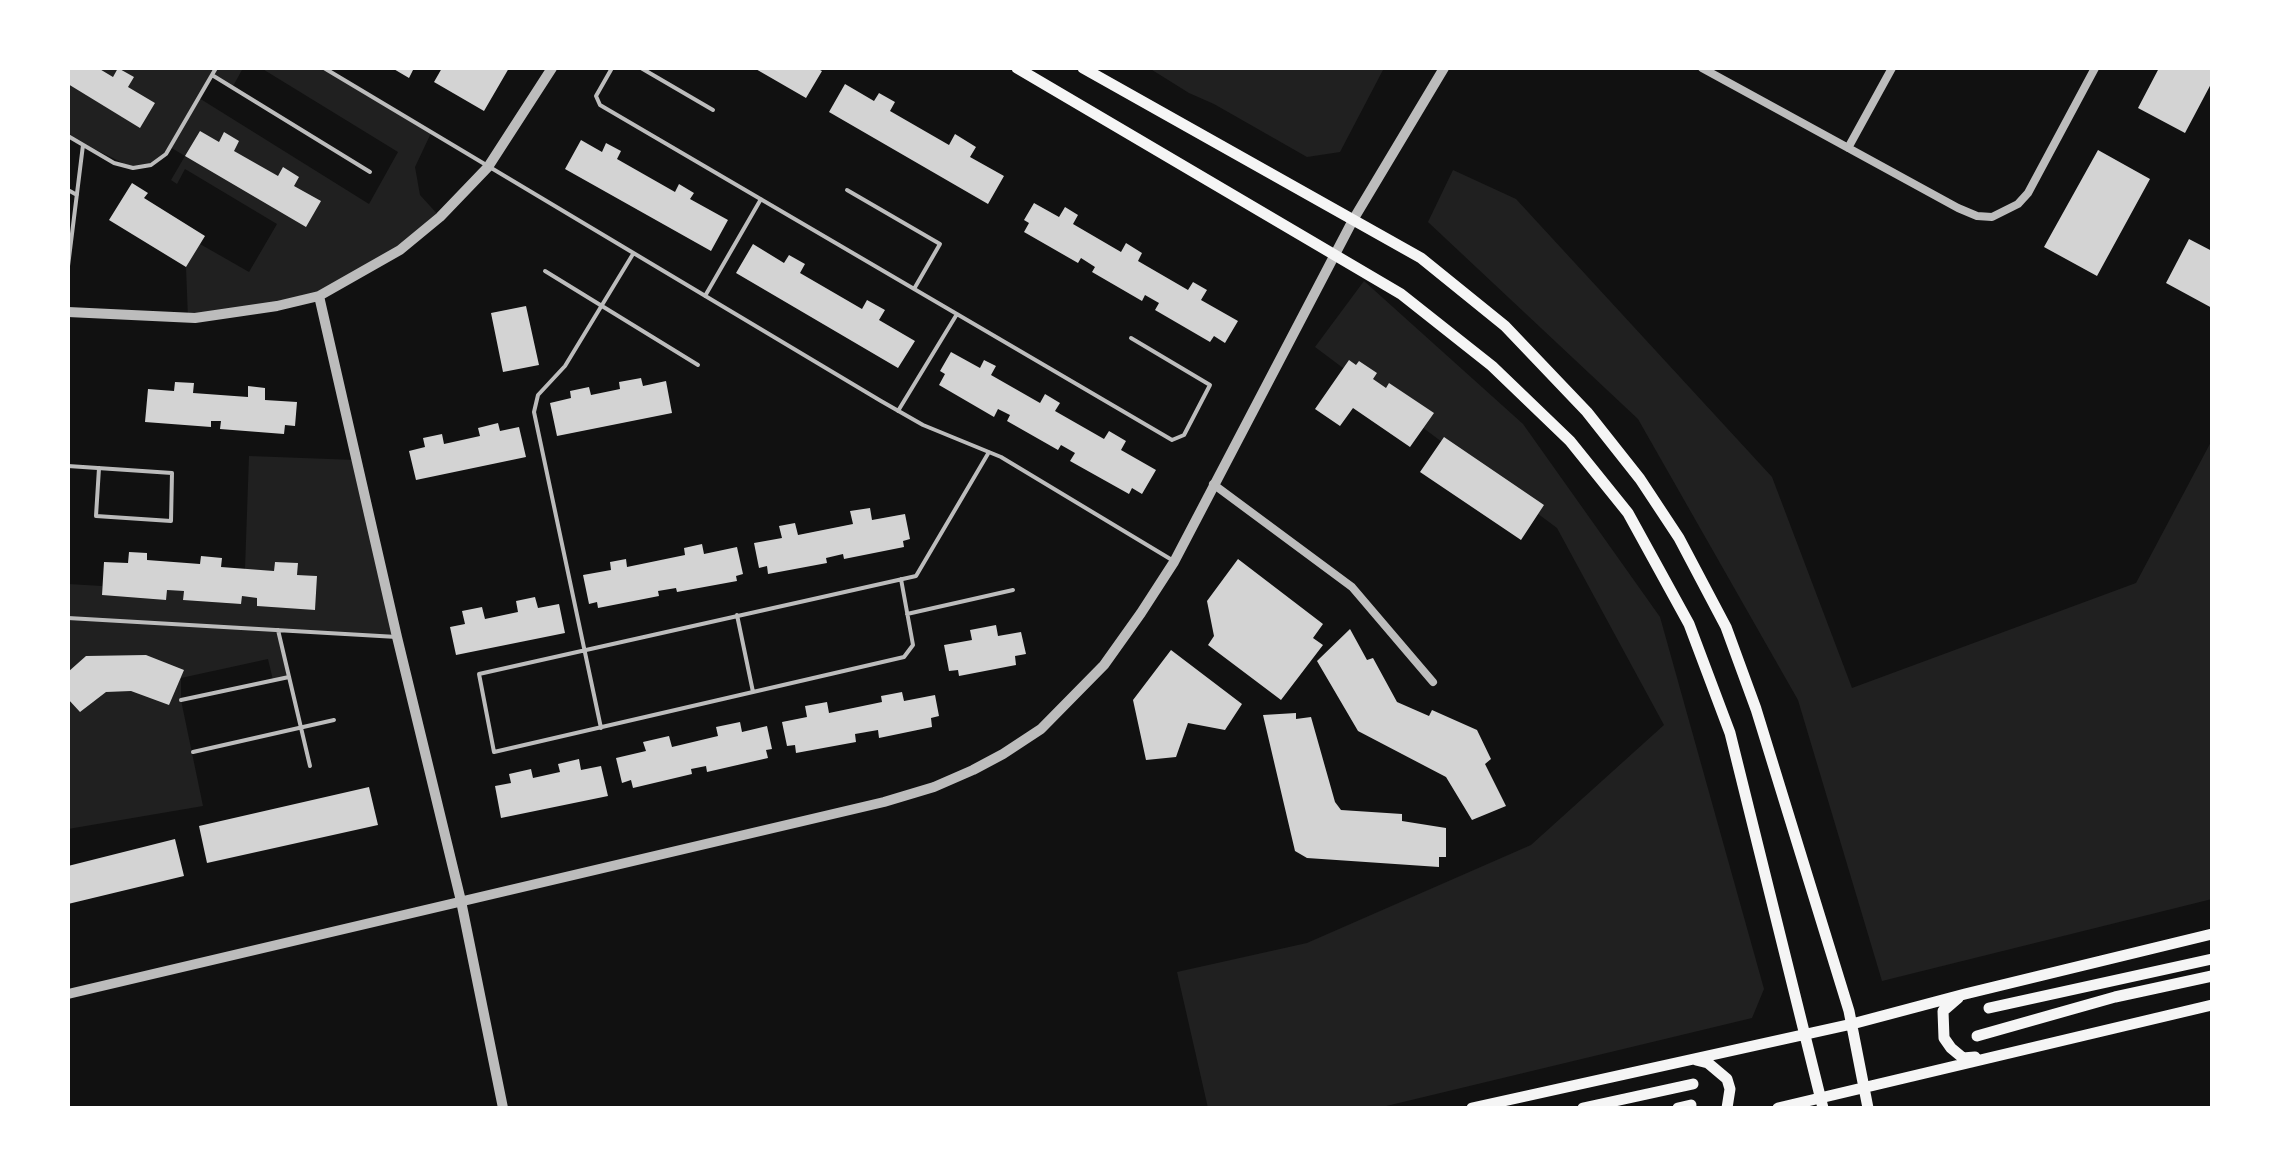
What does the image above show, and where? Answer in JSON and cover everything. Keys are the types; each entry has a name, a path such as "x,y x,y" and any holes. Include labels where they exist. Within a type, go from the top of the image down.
{"main road":[{"path":"1017,68 1401,294 1492,366 1570,441 1628,513 1689,624 1730,733 1822,1103"},
{"path":"1083,68 1421,258 1505,326 1587,412 1640,479 1679,538 1726,627 1756,709 1852,1024 1868,1108"},
{"path":"1472,1108 1807,1035 2212,934"},
{"path":"1989,1008 2212,959"},
{"path":"1977,1036 2115,997 2212,976"},
{"path":"1965,994 1943,1011 1944,1038 1963,1058 1991,1057"},
{"path":"1778,1108 1822,1103 1865,1088 2212,1005"},
{"path":"1695,1060 1708,1063 1727,1079 1730,1089 1727,1108"},
{"path":"1583,1108 1693,1084"},
{"path":"1678,1108 1691,1105"}],"street":[{"path":"68,312 195,318 277,306 319,296 400,250 440,217 488,167 552,68"},
{"path":"68,994 884,802 934,787 973,770 1041,729 1104,665 1174,562 1353,220 1444,68"},
{"path":"1702,68 1958,208 1977,216 1992,217 2018,204 2028,193 2095,68"},
{"path":"1848,148 1892,68"},
{"path":"319,296 461,901 503,1108"},
{"path":"1213,484 1352,587 1433,682"}],"lane":[{"path":"68,136 114,163 133,168 151,165 166,154 216,68"},
{"path":"324,68 898,411 923,425 1001,457 1174,562"},
{"path":"612,68 596,96 600,105 1172,440 1184,435 1210,385 1131,338"},
{"path":"641,68 713,110"},
{"path":"212,75 370,172"},
{"path":"68,266 83,145"},
{"path":"68,190 77,195"},
{"path":"847,190 940,244 914,289"},
{"path":"705,296 761,199"},
{"path":"601,728 534,412 538,395 565,366 633,254"},
{"path":"545,271 698,365"},
{"path":"898,411 957,314"},
{"path":"901,579 913,645 904,657 494,752 479,674 584,648 901,579 916,576 989,452"},
{"path":"68,466 99,468 172,473 171,521 96,516 99,468"},
{"path":"907,614 1013,590"},
{"path":"737,615 753,692"},
{"path":"68,618 397,637"},
{"path":"278,630 310,766"},
{"path":"181,700 289,677"},
{"path":"193,752 334,720"}],"shaded area":[{"path":"98,68 119,68 113,77"},
{"path":"119,68 243,68 232,88 211,76 199,98 369,204 398,152 261,68 324,68 431,133 415,167 420,195 440,217 400,250 319,296 188,318 186,267 200,244 249,272 277,224 185,169 177,184 171,180 185,156 170,147 151,165 133,168 68,136 68,84 140,127 155,103 128,87 133,77"},
{"path":"1149,68 1384,68 1340,152 1307,157"},
{"path":"1453,170 1516,199 1772,477 1852,688 2136,583 2212,440 2212,899 1882,981 1798,700 1638,419 1428,222"},
{"path":"1364,281 1523,424 1660,617 1764,989 1752,1018 1378,1108 1208,1108 1177,972 1307,943 1531,845 1664,725 1557,528 1315,347"},
{"path":"249,456 356,460 397,637 278,630 289,677 273,680 268,659 181,678 181,700 203,806 68,829 68,584 102,586 102,595 165,600 167,590 184,591 183,600 240,604 242,596 257,598 257,606 315,610 317,576 297,575 298,563 275,562 274,571 245,569"}],"building":[{"path":"68,68 98,68 113,77 118,68 134,77 128,87 155,103 140,128 68,84"},
{"path":"392,68 414,68 409,78"},
{"path":"442,68 509,68 484,111 434,82"},
{"path":"754,68 816,68 822,71 806,98"},
{"path":"2159,68 2212,68 2212,82 2185,133 2138,108"},
{"path":"845,84 874,101 879,93 895,102 890,111 949,145 955,134 976,147 970,157 1004,176 988,204 829,112"},
{"path":"200,131 219,142 224,132 239,141 234,151 278,176 283,167 299,177 294,186 321,201 306,227 185,156"},
{"path":"581,140 602,152 606,143 621,151 617,159 675,192 679,184 694,193 690,199 728,220 711,251 565,169"},
{"path":"2098,150 2150,179 2097,276 2044,247"},
{"path":"132,183 148,193 144,198 205,236 186,267 109,220"},
{"path":"1034,203 1059,217 1065,207 1078,215 1073,224 1121,252 1126,243 1142,253 1138,261 1188,290 1193,282 1207,290 1201,300 1238,321 1225,343 1214,336 1210,342 1155,310 1159,303 1145,295 1142,301 1092,272 1095,267 1081,258 1078,263 1024,232 1029,223 1024,220"},
{"path":"2189,239 2212,251 2212,308 2166,283"},
{"path":"753,244 784,263 789,255 805,264 800,273 862,309 867,300 885,310 879,320 915,341 898,368 736,273"},
{"path":"526,306 539,365 503,372 491,313"},
{"path":"951,352 980,368 984,360 996,366 991,375 1040,403 1045,394 1060,403 1055,411 1104,439 1109,431 1126,441 1121,450 1156,470 1142,494 1132,488 1129,494 1070,461 1075,453 1061,445 1058,450 1007,421 1010,415 998,409 994,417 939,385 945,374 940,371"},
{"path":"1349,360 1356,365 1359,361 1377,373 1373,379 1386,388 1389,383 1434,413 1410,447 1353,408 1340,426 1315,409"},
{"path":"641,378 643,386 666,381 672,413 557,436 550,403 571,398 570,391 589,387 591,395 620,389 619,382"},
{"path":"175,382 194,383 193,393 248,397 248,386 265,388 265,400 297,402 295,426 285,425 284,434 220,429 221,421 211,421 211,427 145,422 148,389 174,391"},
{"path":"498,423 500,431 519,427 526,457 416,480 409,451 425,447 423,438 442,434 444,444 480,436 478,428"},
{"path":"1444,437 1544,505 1521,540 1420,472"},
{"path":"870,508 872,520 905,514 910,539 903,541 904,547 844,559 843,554 826,558 827,563 768,574 767,566 759,568 754,543 782,538 779,526 795,523 798,535 853,524 850,511"},
{"path":"702,544 704,554 737,547 743,574 736,576 737,581 677,592 676,588 658,591 659,596 598,608 597,602 589,604 583,575 611,570 610,562 626,559 627,567 685,555 684,548"},
{"path":"129,552 147,553 147,560 200,564 201,556 222,558 221,567 274,571 275,562 298,563 297,575 317,576 315,610 257,606 257,598 242,596 241,604 183,600 184,591 167,590 166,600 102,595 104,562 128,563"},
{"path":"1238,559 1323,624 1313,638 1323,645 1281,700 1208,645 1214,636 1207,601"},
{"path":"535,597 538,608 559,604 565,633 456,655 450,627 465,624 462,611 482,607 485,619 518,612 516,601"},
{"path":"996,625 998,636 1021,632 1026,654 1015,656 1016,665 959,676 958,670 949,671 944,645 972,640 970,630"},
{"path":"1350,629 1367,660 1373,658 1397,702 1429,716 1432,710 1477,730 1491,759 1485,764 1506,806 1472,820 1446,777 1358,731 1317,661"},
{"path":"1171,650 1242,704 1225,730 1188,723 1176,757 1146,760 1133,700"},
{"path":"146,655 184,670 169,705 131,691 106,692 80,712 68,699 68,672 86,656"},
{"path":"902,692 904,701 935,695 939,716 931,718 932,727 879,738 878,730 855,734 856,742 796,753 795,745 787,746 782,722 807,717 805,706 827,702 829,713 882,702 881,696"},
{"path":"1296,713 1296,719 1311,717 1335,802 1341,810 1402,814 1402,821 1446,828 1446,857 1439,857 1439,867 1307,858 1295,851 1263,715"},
{"path":"740,722 742,732 767,726 772,749 766,750 768,758 707,772 706,766 691,769 692,774 633,788 631,780 622,783 616,758 646,751 643,742 669,736 672,747 718,736 716,727"},
{"path":"579,759 581,770 601,766 608,796 501,818 495,786 511,783 509,774 531,769 533,778 560,772 558,764"},
{"path":"369,787 378,825 207,863 199,826"},
{"path":"175,839 184,876 68,904 68,866"}]}
